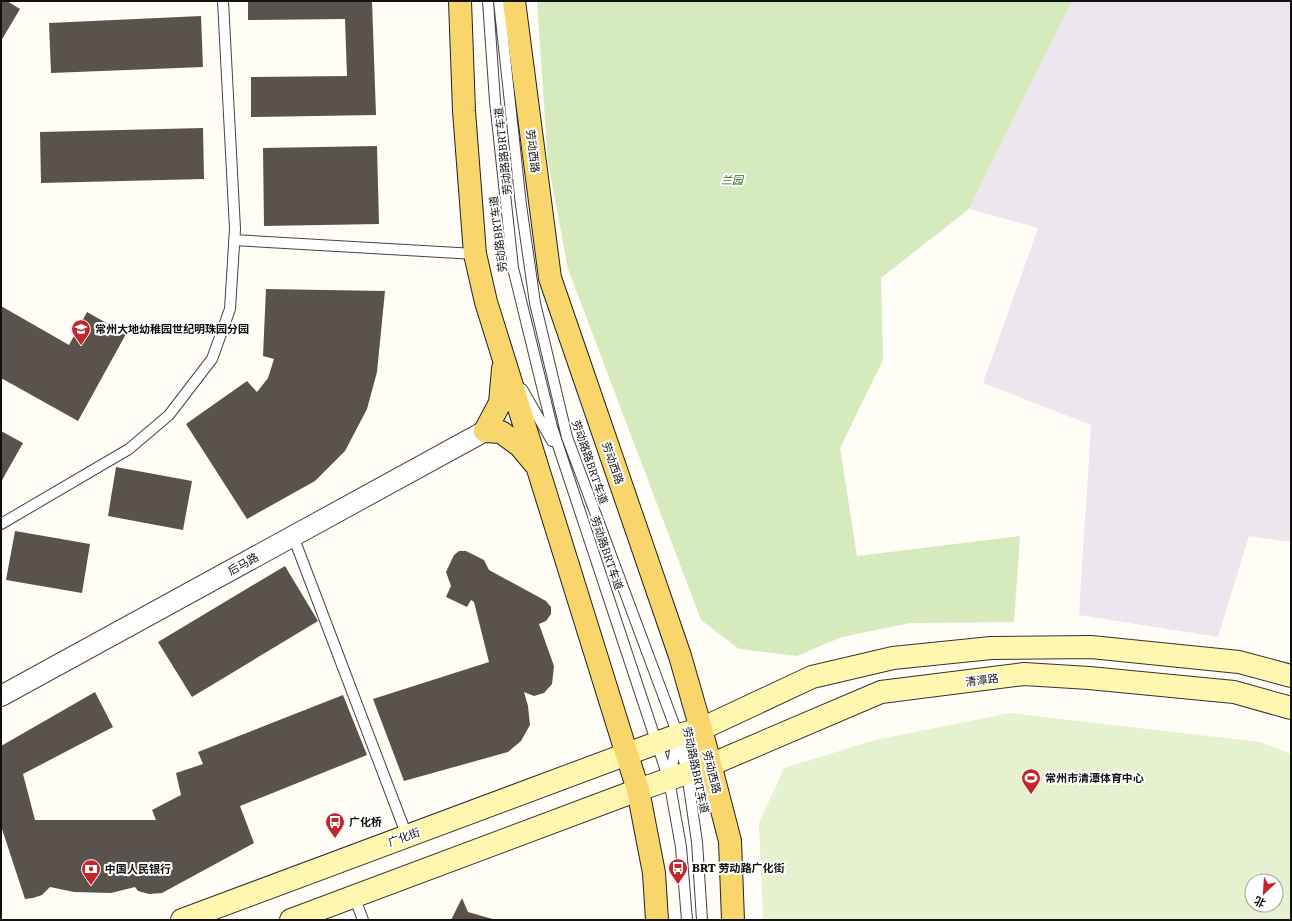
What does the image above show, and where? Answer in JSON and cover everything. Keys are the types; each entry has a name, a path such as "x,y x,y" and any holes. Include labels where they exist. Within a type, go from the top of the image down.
{"main road":[{"path":"460,1 464,111 475,254 486,302 638,790 654,873 657,920"},
{"name":"劳动西路","path":"514,1 550,278 680,656 702,728 730,841 733,920"},
{"path":"504,358 500,403 485,431 501,432 520,446 538,468"},
{"path":"702,728 812,677 893,658 991,648 1091,647 1239,662 1291,676"},
{"name":"清潭路","path":"678,776 710,765 881,692 1024,674 1089,678 1234,692 1291,708"},
{"name":"广化街","path":"182,920 658,744 678,735 702,728"},
{"path":"291,920 678,776"}],"street":[{"name":"后马路","path":"1,696 485,431"}],"lane":[{"path":"1,524 129,449 169,415 212,359 230,309 234,240 223,1"},
{"name":"劳动路BRT车道","path":"488,1 495,102 513,268 552,427 563,461 658,744 678,776 680,846 687,920"},
{"name":"劳动路路BRT车道","path":"499,1 521,205 535,303 567,437 678,735 678,776 697,842 702,920"},
{"path":"234,240 475,254"},
{"path":"504,358 563,461"},
{"path":"293,536 407,836"},
{"path":"678,735 710,765"},
{"path":"678,735 678,776"},
{"path":"354,896 363,920"}],"shaded area":[{"path":"1072,1 1291,1 1291,542 1249,536 1218,637 1079,615 1091,425 983,383 1038,228 969,209"}],"green space":[{"name":"兰园","path":"537,1 1072,1 969,209 881,278 883,360 840,448 857,556 1020,536 1014,622 910,623 842,637 797,656 739,649 701,620 568,269 548,163"},
{"name":"常州市清潭体育中心","path":"1010,713 1260,742 1291,754 1291,920 763,920 759,823 784,768 875,740"}],"building":[{"path":"1,1 7,1 20,9 1,41"},
{"path":"248,1 372,1 376,115 251,117 251,77 347,76 345,19 248,20"},
{"path":"201,16 203,67 51,73 49,23"},
{"path":"203,128 204,179 41,183 40,132"},
{"path":"377,146 379,224 264,226 263,148"},
{"path":"266,289 385,291 377,372 367,409 345,451 315,481 247,519 186,424 247,381 257,392 268,378 274,359 263,356"},
{"path":"1,306 69,345 87,312 126,334 78,421 1,378"},
{"path":"1,431 23,443 1,482"},
{"path":"116,467 192,481 183,530 108,516"},
{"path":"15,531 90,544 82,593 6,580"},
{"path":"459,551 466,551 484,560 489,570 546,601 551,607 551,614 546,621 539,624 554,666 552,684 544,693 534,696 524,692 528,706 530,725 521,741 508,752 404,781 373,699 489,662 474,602 471,600 467,607 446,597 451,586 446,572 454,555"},
{"path":"285,566 318,621 192,697 158,642"},
{"path":"95,692 113,727 23,774 35,820 156,820 152,810 181,795 176,773 203,764 198,752 343,695 367,755 240,806 254,843 162,893 149,894 138,891 135,887 111,893 74,892 50,887 42,895 25,899 1,826 1,746"},
{"path":"462,898 468,912 496,920 451,920"}],"place":[{"name":"常州大地幼稚园世纪明珠园分园","path":"81,346"},
{"name":"常州市清潭体育中心","path":"1031,795"},
{"name":"广化桥","path":"335,839"},
{"name":"BRT 劳动路广化街","path":"678,885"},
{"name":"中国人民银行","path":"91,886"}]}
